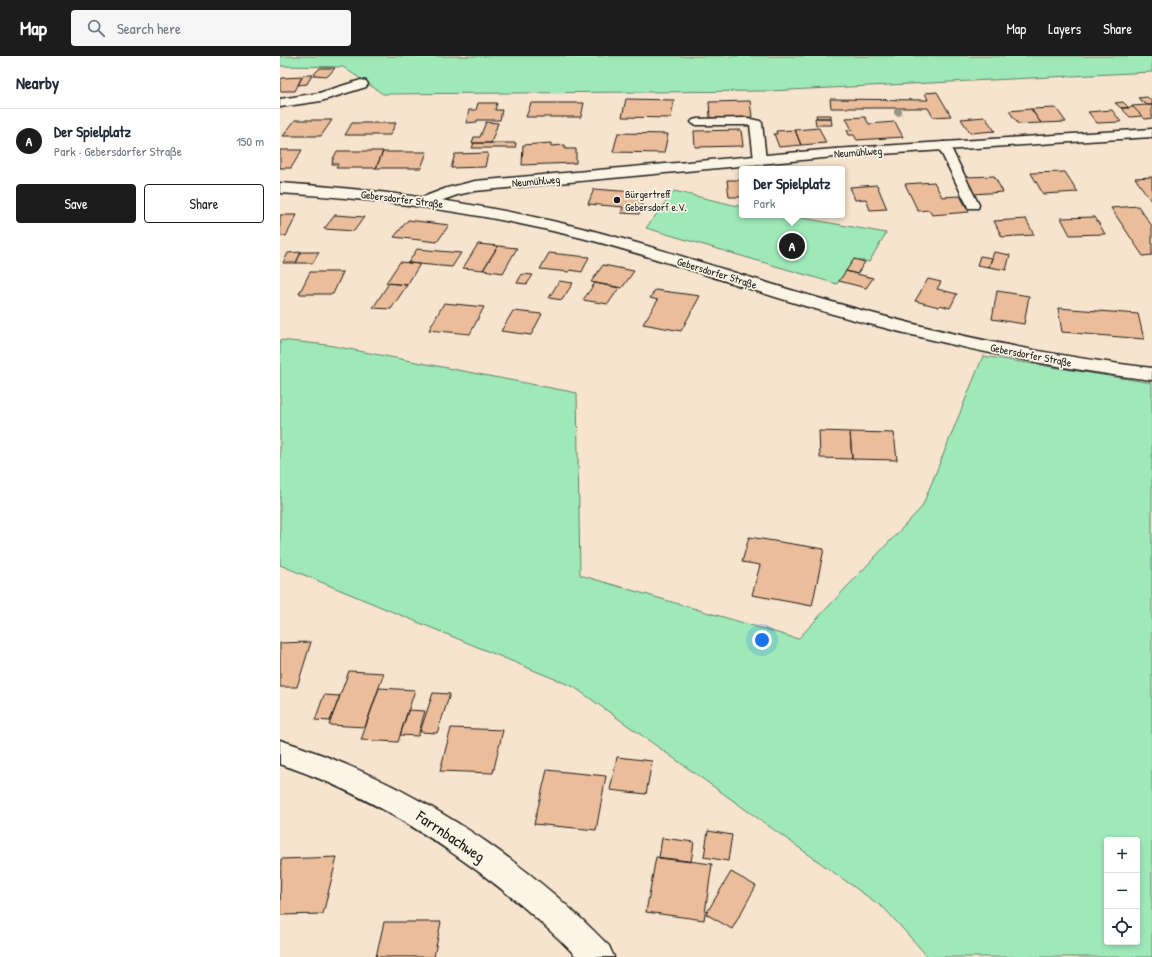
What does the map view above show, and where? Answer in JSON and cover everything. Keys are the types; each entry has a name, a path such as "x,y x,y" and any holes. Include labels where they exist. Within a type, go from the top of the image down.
{"street":[{"path":"280,103 301,102 362,84"},
{"name":"Neumühlweg","path":"424,202 452,191 475,186 760,160 944,146 1152,133"},
{"name":"Gebersdorfer Straße","path":"280,188 365,194 496,214 587,234 645,250 823,305 922,331 1030,355 1079,364 1152,374"},
{"name":"Farrnbachweg","path":"280,753 326,769 381,793 431,822 472,849 537,897 598,957"}],"lane":[{"path":"697,122 746,121 756,123 760,160"},
{"path":"944,146 973,205"}],"green space":[{"path":"280,56 1152,56 1152,72 769,91 383,94 343,67 280,66"},
{"path":"674,191 739,206 739,218 803,218 886,233 869,262 854,259 837,284 646,228"},
{"path":"280,340 328,345 577,393 580,575 798,639 922,507 983,356 1152,383 1152,957 928,957 885,909 574,687 280,565"}],"building":[{"path":"320,68 335,68 328,76 313,75"},
{"path":"303,75 312,75 307,84 298,85"},
{"path":"302,77 295,91 280,91 280,81 282,78"},
{"path":"937,92 951,116 933,117 928,108 831,108 830,99 928,100 925,93"},
{"path":"1147,97 1152,101 1152,105 1147,105 1138,98"},
{"path":"626,99 674,100 671,118 622,117"},
{"path":"750,101 752,117 710,118 709,102"},
{"path":"1123,102 1129,108 1121,108 1115,103"},
{"path":"478,103 497,103 495,110 502,110 500,120 477,120 477,122 466,123 469,110 476,110"},
{"path":"531,103 584,103 581,117 526,117"},
{"path":"1152,105 1152,118 1145,119 1132,106"},
{"path":"1133,107 1142,116 1130,117 1121,108"},
{"path":"1056,108 1066,122 1041,123 1031,109"},
{"path":"1031,109 1041,123 1018,124 1009,111"},
{"path":"1112,110 1121,122 1097,123 1088,112"},
{"path":"816,115 831,115 831,118 817,118"},
{"path":"865,117 869,124 895,122 903,137 857,140 854,135 849,135 847,130 852,130 846,118"},
{"path":"985,117 995,131 970,133 961,119"},
{"path":"815,118 831,118 832,125 816,125"},
{"path":"295,120 332,120 321,136 283,136"},
{"path":"486,122 498,123 491,143 472,143 474,137 480,137"},
{"path":"352,123 396,123 390,135 345,135"},
{"path":"819,128 826,143 801,145 795,130"},
{"path":"741,130 743,146 695,147 694,131"},
{"path":"795,130 801,145 779,147 774,134 777,134 776,131"},
{"path":"618,133 668,134 664,153 613,152"},
{"path":"474,143 516,143 515,148 472,148"},
{"path":"551,143 551,146 565,145 565,149 576,149 576,163 522,165 523,145"},
{"path":"280,150 302,150 291,168 280,168"},
{"path":"337,151 383,151 376,168 336,168 338,164 332,164 332,161"},
{"path":"383,152 427,152 421,168 376,168"},
{"path":"488,153 485,167 451,168 455,154"},
{"path":"1065,172 1078,192 1043,194 1031,173"},
{"path":"994,176 1003,192 973,194 964,177"},
{"path":"1152,177 1152,202 1135,178"},
{"path":"727,180 739,180 739,197 729,197"},
{"path":"934,182 942,197 960,196 969,212 932,215 929,210 918,211 905,184"},
{"path":"877,185 887,209 870,210 866,199 855,200 850,187"},
{"name":"Bürgertreff Gebersdorf e.V.","path":"594,189 646,192 639,214 621,213 623,207 588,204"},
{"path":"1138,206 1152,226 1152,255 1143,256 1111,208"},
{"path":"280,215 297,215 286,236 280,236"},
{"path":"335,215 364,217 354,231 324,229"},
{"path":"1095,217 1105,234 1070,235 1061,218"},
{"path":"1026,219 1034,235 1002,237 994,221"},
{"path":"408,220 449,225 437,242 394,237"},
{"path":"478,244 498,246 483,270 463,268"},
{"path":"498,246 517,248 503,273 483,270"},
{"path":"417,249 461,253 452,267 408,263"},
{"path":"301,252 319,252 313,263 296,263"},
{"path":"301,252 296,263 283,263 288,253"},
{"path":"994,252 1010,255 1006,270 989,267"},
{"path":"549,253 589,257 582,272 540,269"},
{"path":"980,256 992,258 989,267 977,265"},
{"path":"854,259 865,262 857,274 846,271"},
{"path":"400,262 420,264 407,285 386,283"},
{"path":"603,265 634,271 622,288 591,282"},
{"path":"846,271 873,278 866,288 839,281"},
{"path":"310,272 343,272 333,294 299,294"},
{"path":"522,274 533,275 527,284 517,283"},
{"path":"928,279 941,282 937,289 957,294 950,308 915,301"},
{"path":"559,281 573,283 562,300 549,298"},
{"path":"389,283 407,285 391,309 373,308"},
{"path":"595,283 619,288 608,304 583,300"},
{"path":"655,290 700,296 681,331 643,324 658,300 650,298"},
{"path":"997,291 1029,296 1024,324 992,319"},
{"path":"444,303 484,307 470,334 429,330"},
{"path":"1058,308 1138,314 1144,339 1062,332"},
{"path":"513,311 542,314 531,335 501,331"},
{"path":"819,431 850,432 852,459 820,458"},
{"path":"850,432 894,433 897,460 852,459"},
{"path":"749,537 824,549 812,606 752,595 760,565 742,562"},
{"path":"311,642 297,687 280,687 280,643"},
{"path":"349,671 384,673 365,727 329,725"},
{"path":"379,688 415,690 398,742 361,740"},
{"path":"433,693 450,694 437,733 420,732"},
{"path":"324,695 340,696 330,721 315,720"},
{"path":"408,710 425,711 418,736 400,735"},
{"path":"451,728 503,730 493,773 440,771"},
{"path":"617,757 652,761 646,794 610,790"},
{"path":"547,770 606,776 596,830 534,824"},
{"path":"708,831 732,835 728,861 704,857"},
{"path":"662,838 694,842 691,862 659,858"},
{"path":"337,857 323,914 280,915 281,859"},
{"path":"656,857 712,864 704,920 646,912"},
{"path":"731,872 756,886 732,929 706,914"},
{"path":"384,922 441,922 434,957 376,957"}],"place":[{"name":"Bürgertreff Gebersdorf e.V.","path":"617,200"},
{"name":"Der Spielplatz","path":"792,246"}]}
